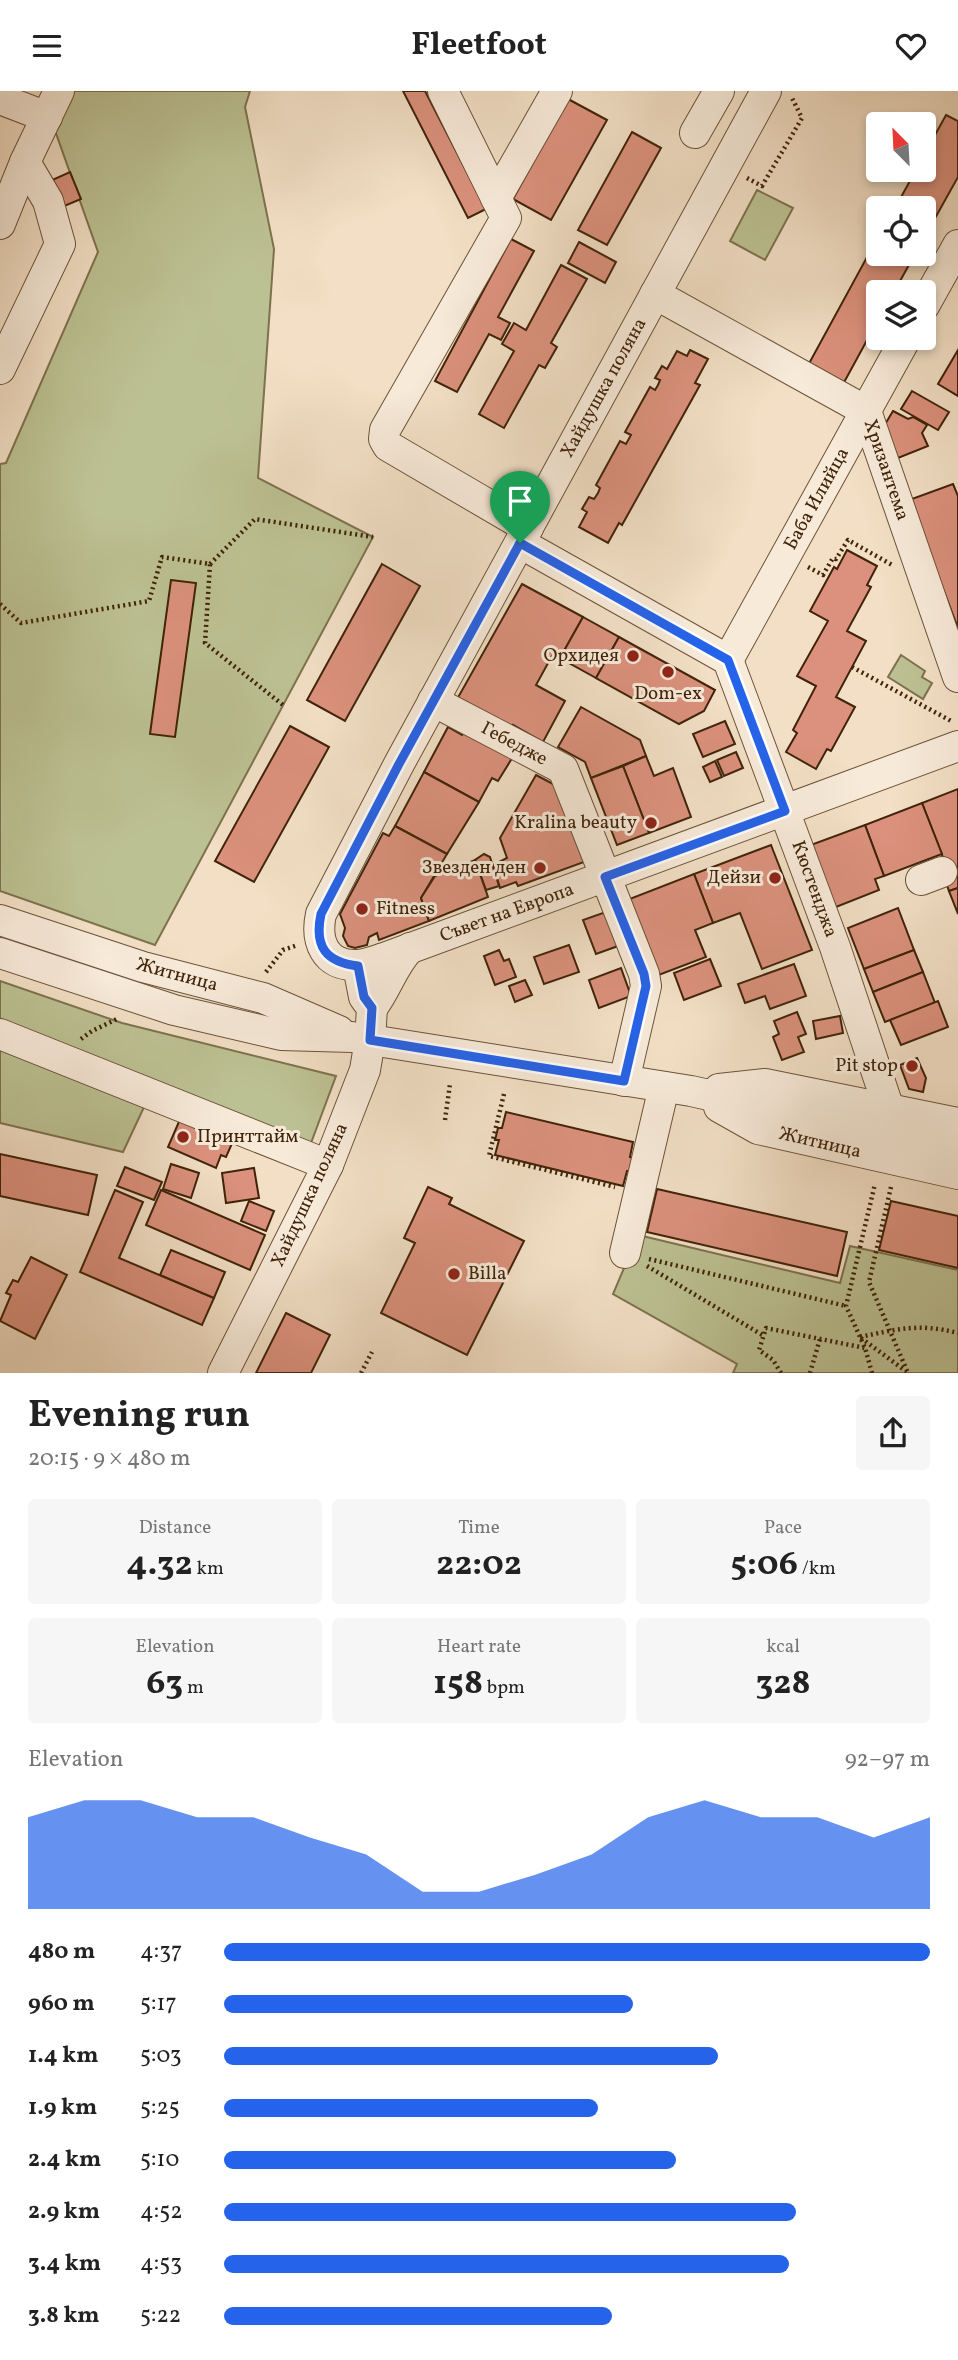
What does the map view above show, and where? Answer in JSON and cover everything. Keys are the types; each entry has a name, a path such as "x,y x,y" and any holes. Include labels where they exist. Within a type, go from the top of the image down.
{"street":[{"path":"443,91 506,218 385,430 384,439 388,446 524,535 728,660"},
{"path":"496,198 557,91"},
{"path":"695,133 719,91"},
{"name":"Хайдушка поляна","path":"319,939 321,914 433,701 725,166 778,93"},
{"path":"0,99 53,104 25,162 0,224"},
{"path":"0,369 60,244 48,201 25,162"},
{"path":"936,284 958,244"},
{"name":"Хризантема","path":"655,294 866,411 958,677"},
{"name":"Баба Илийца","path":"728,660 899,350"},
{"name":"Кюстенджа","path":"728,660 835,947 889,1109"},
{"name":"Гебедже","path":"433,701 563,769 644,974 646,986 624,1081"},
{"name":"Съвет на Европа","path":"410,948 958,746"},
{"name":"Житница","path":"0,920 143,967 263,998 361,1038"},
{"path":"319,939 332,960 358,966 410,948"},
{"name":"Хайдушка поляна","path":"223,1373 328,1165 365,1070 361,1038 372,1008 396,966 410,948"},
{"name":"Житница","path":"0,953 174,1010 281,1035 361,1038 677,1089 958,1151"},
{"name":"Хайдушка поляна","path":"358,966 364,997 372,1008"},
{"path":"0,1034 328,1165"},
{"name":"Житница","path":"677,1089 765,1084 958,1123"},
{"path":"625,1254 639,1192 677,1089"},
{"name":"Житница","path":"677,1089 758,1129 958,1174"}],"path":[{"path":"725,166 762,186 802,118 778,93"},
{"path":"283,705 205,643 210,564 255,519 373,537"},
{"path":"786,554 823,575 848,540 900,570"},
{"path":"0,604 20,624 149,601 162,557 210,564"},
{"path":"852,667 947,718"},
{"path":"263,976 283,950 319,939"},
{"path":"64,1059 85,1036 126,1014"},
{"path":"445,1120 450,1084"},
{"path":"504,1094 489,1156 639,1192"},
{"path":"872,1373 865,1348 846,1306 875,1184"},
{"path":"891,1187 869,1282 908,1373"},
{"path":"625,1254 846,1306"},
{"path":"625,1254 764,1336"},
{"path":"860,1338 905,1327 943,1329 958,1333"},
{"path":"780,1373 774,1360 759,1350 766,1328 865,1348"},
{"path":"860,1338 908,1373"},
{"path":"810,1373 820,1339"},
{"path":"361,1373 372,1352"}],"green space":[{"path":"67,91 250,91 245,107 274,249 258,478 373,537 155,945 0,891 0,464 6,463 98,252 52,122"},
{"path":"757,190 793,208 765,260 730,241"},
{"path":"901,655 925,671 922,677 932,683 923,699 888,677"},
{"path":"0,981 122,1023 336,1076 311,1143 0,1022"},
{"path":"0,1045 145,1105 123,1152 0,1123"},
{"path":"634,1234 840,1283 850,1246 958,1270 958,1373 733,1373 737,1364 613,1294 630,1254"}],"building":[{"path":"403,91 425,91 486,209 468,218"},
{"path":"568,99 607,120 551,220 513,199"},
{"path":"946,115 958,121 958,177 936,216 936,196 902,196 909,182 936,182 936,133"},
{"path":"632,132 661,148 607,245 578,230"},
{"path":"70,172 81,199 62,207 50,181"},
{"path":"511,239 534,251 498,317 510,323 501,340 489,334 457,392 435,381"},
{"path":"579,242 616,262 605,283 568,263"},
{"path":"866,259 866,266 908,266 901,280 866,280 866,342 841,388 806,369"},
{"path":"561,265 587,279 551,343 557,347 545,368 539,365 504,428 479,414 514,351 502,344 514,323 526,330"},
{"path":"690,350 708,359 695,383 700,385 622,525 619,523 608,543 579,527 587,512 582,509 589,497 594,499 598,493 600,488 596,485 620,441 626,444 631,435 625,432 650,387 655,390 658,385 660,380 655,378 662,366 667,369 677,351 687,356"},
{"path":"958,350 958,396 938,384"},
{"path":"912,391 949,412 938,430 901,409"},
{"path":"893,411 927,425 922,433 928,446 898,458 884,426"},
{"path":"953,484 958,496 958,628 909,500"},
{"path":"847,550 877,566 867,585 871,587 847,631 866,641 836,697 855,707 831,751 827,749 816,769 786,752 797,733 793,730 816,686 797,676 828,621 810,611 834,567 837,569"},
{"path":"382,564 420,586 345,721 307,700"},
{"path":"171,580 196,583 175,737 150,734"},
{"path":"522,584 583,617 560,658 553,654 536,685 565,701 543,742 513,725 510,731 456,701"},
{"path":"583,617 619,637 596,678 560,658"},
{"path":"619,637 715,690 704,711 679,724 596,678"},
{"path":"581,707 640,740 646,756 591,778 585,762 558,747"},
{"path":"725,721 735,744 703,757 693,734"},
{"path":"290,726 329,747 254,882 215,861"},
{"path":"448,727 462,735 467,728 514,755 498,781 492,778 479,802 424,772"},
{"path":"736,752 743,768 724,776 717,760"},
{"path":"646,756 654,776 673,768 691,817 649,833 623,766"},
{"path":"715,761 722,777 710,782 703,767"},
{"path":"623,766 649,833 617,845 591,778"},
{"path":"424,772 479,802 447,854 395,826"},
{"path":"536,775 555,785 584,862 518,886 516,882 500,888 493,865 507,858 500,838"},
{"path":"958,789 958,888 949,891 940,866 945,863 922,803"},
{"path":"922,803 942,854 884,876 865,825"},
{"path":"865,825 884,876 875,879 879,890 836,907 808,846"},
{"path":"395,826 447,854 421,898 429,921 379,940 377,933 369,937 367,945 355,948 348,946 343,936 345,928 340,914 383,833 389,836"},
{"path":"771,845 812,950 762,969 740,913 713,923 694,874"},
{"path":"484,854 490,857 499,886 486,890 475,860"},
{"path":"475,860 488,897 429,921 421,898 435,876"},
{"path":"694,874 713,923 695,930 706,957 656,976 627,900"},
{"path":"958,888 958,914 949,891"},
{"path":"898,908 914,950 864,969 848,928"},
{"path":"614,909 618,946 596,954 583,920"},
{"path":"569,945 579,972 544,984 534,957"},
{"path":"499,950 504,961 509,959 516,977 495,985 484,956"},
{"path":"914,950 923,972 873,992 864,969"},
{"path":"710,959 721,986 684,1000 674,973"},
{"path":"794,964 806,996 770,1009 765,996 745,1003 738,984"},
{"path":"621,968 631,996 599,1008 589,980"},
{"path":"923,972 935,1003 885,1022 873,992"},
{"path":"525,980 532,995 515,1002 509,986"},
{"path":"938,1001 948,1027 901,1045 890,1020"},
{"path":"797,1012 806,1034 798,1037 804,1052 782,1060 773,1037 779,1034 774,1021"},
{"path":"840,1016 843,1033 816,1039 813,1021"},
{"path":"917,1058 926,1078 923,1092 909,1089 900,1065"},
{"path":"506,1112 633,1142 631,1172 627,1171 623,1186 495,1155 499,1140 495,1140 498,1128 502,1128"},
{"path":"181,1117 234,1139 226,1157 221,1155 216,1168 168,1147"},
{"path":"0,1154 97,1175 88,1215 0,1196"},
{"path":"171,1164 199,1173 191,1198 163,1189"},
{"path":"125,1167 162,1182 154,1200 117,1186"},
{"path":"254,1168 259,1198 226,1203 222,1173"},
{"path":"428,1187 452,1198 449,1204 524,1241 467,1355 381,1313 415,1243 404,1238"},
{"path":"657,1189 847,1232 837,1276 647,1232"},
{"path":"115,1190 143,1202 119,1258 214,1298 202,1325 80,1272"},
{"path":"161,1190 265,1235 250,1270 146,1225"},
{"path":"249,1201 274,1211 266,1231 241,1221"},
{"path":"891,1201 958,1216 958,1268 879,1250"},
{"path":"171,1250 225,1272 214,1298 160,1275"},
{"path":"31,1257 67,1275 35,1339 0,1321 11,1295 6,1293 13,1280 18,1282"},
{"path":"286,1313 330,1335 311,1373 256,1373"}],"place":[{"name":"Орхидея","path":"633,656"},
{"name":"Dom-ex","path":"668,672"},
{"name":"Kralina beauty","path":"651,823"},
{"name":"Звезден ден","path":"540,868"},
{"name":"Дейзи","path":"775,878"},
{"name":"Fitness","path":"362,909"},
{"name":"Pit stop","path":"912,1066"},
{"name":"Принттайм","path":"183,1137"},
{"name":"Billa","path":"454,1274"}],"route":[{"path":"520,543 728,660 785,811 605,877 644,974 646,986 624,1081 370,1040 372,1008 364,997 358,966 332,960 319,939 321,914 399,764 520,543"}]}
